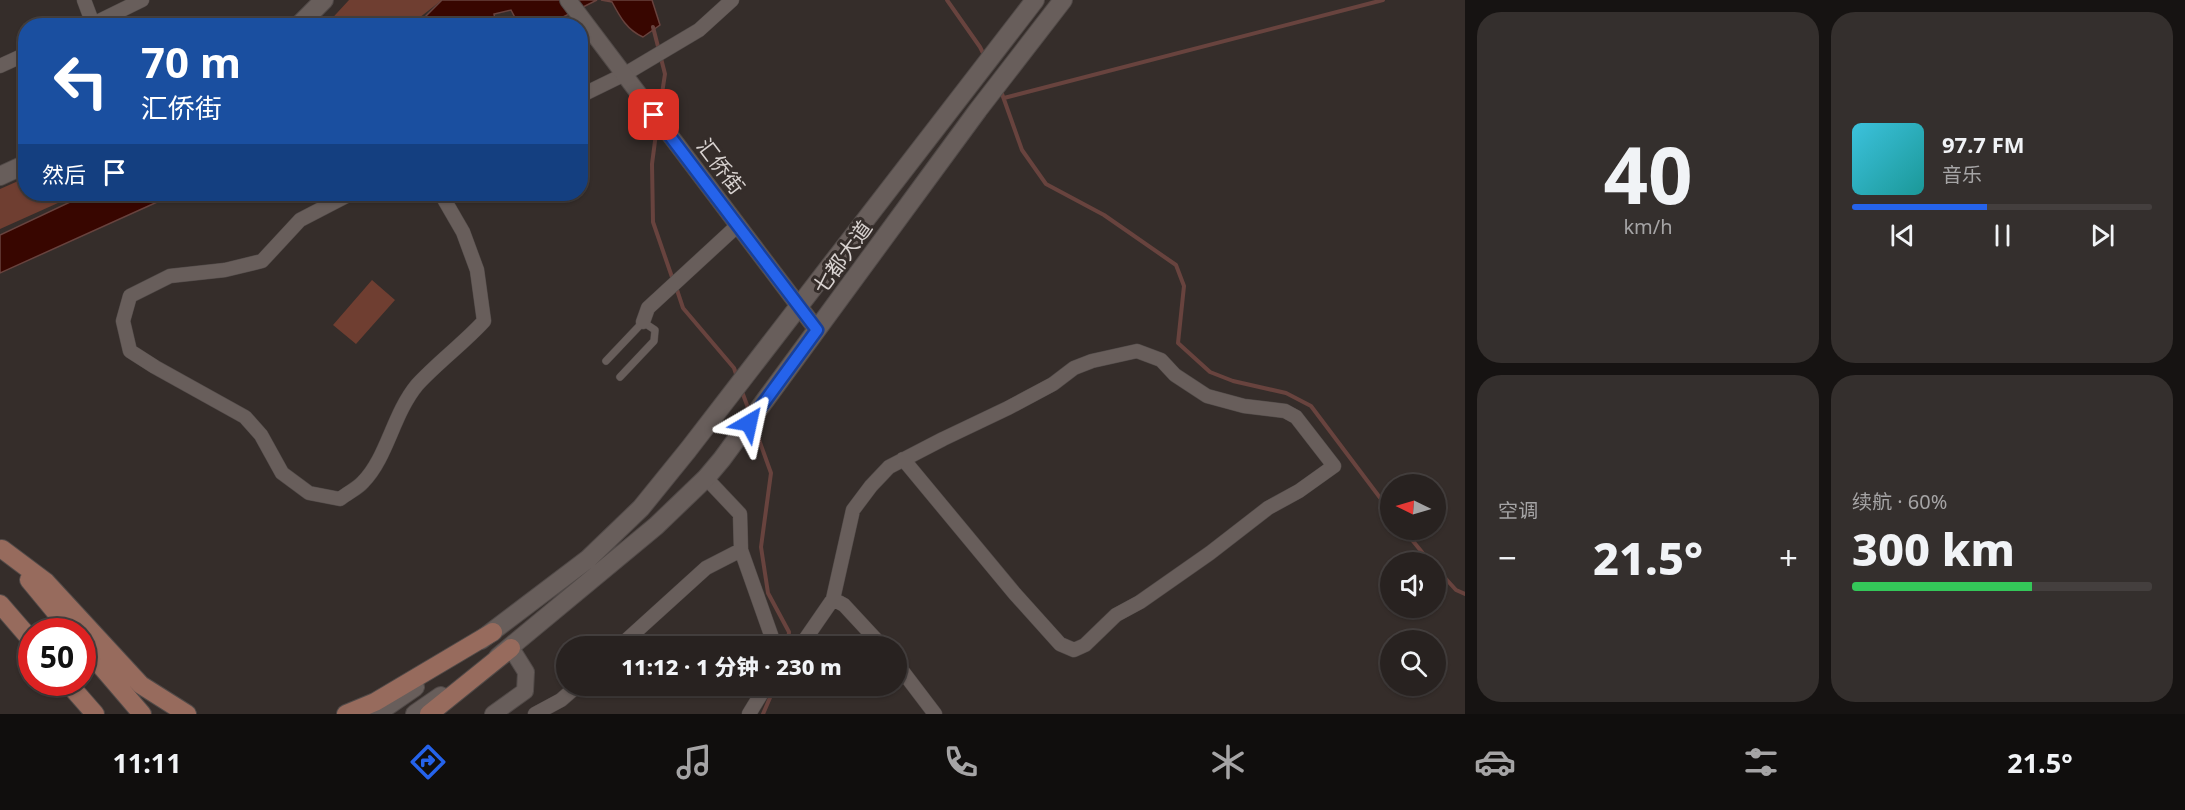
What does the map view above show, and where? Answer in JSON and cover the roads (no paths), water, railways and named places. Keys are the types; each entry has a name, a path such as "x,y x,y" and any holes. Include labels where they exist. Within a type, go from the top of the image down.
{"main road":[{"path":"306,18 324,0"},
{"name":"七都大道","path":"376,714 493,632 588,560 641,508 714,417 1035,0"},
{"name":"七都大道","path":"415,714 511,648 656,526 706,478 978,110 1063,0"},
{"path":"0,176 18,168"},
{"path":"1,548 60,618"},
{"path":"1,548 46,582 141,684 186,714"},
{"path":"0,604 18,625"},
{"path":"346,714 375,702 493,632"},
{"path":"429,714 511,648"},
{"path":"96,660 142,714"},
{"path":"80,696 95,714"}],"street":[{"path":"84,0 89,18"},
{"path":"105,18 142,0"},
{"name":"汇侨街","path":"568,0 581,18"},
{"path":"588,92 625,74 699,30 732,0"},
{"name":"汇侨街","path":"588,27 817,330"},
{"path":"0,66 18,58"},
{"path":"337,201 300,220 262,261 225,270 170,276 130,296 123,321 130,351 154,367 245,417 261,435 282,473 309,493 340,499 363,482 382,453 398,414 417,385 465,342 484,321 477,270 462,232 445,201"},
{"path":"643,322 648,308 737,226"},
{"path":"808,636 833,599 853,510 883,473 903,459 1053,384 1074,369 1124,352 1137,351 1161,360 1175,375 1207,396 1244,406 1285,411 1296,417 1334,466 1299,491 1268,508 1210,553 1140,602 1116,615 1085,645 1074,650 1060,644 1015,594 903,459"},
{"path":"706,478 740,513 741,550 771,636"},
{"path":"631,636 706,568 741,550"},
{"path":"833,599 844,605 873,636"},
{"path":"493,714 525,691 526,672 511,648"},
{"path":"907,677 936,714"},
{"path":"535,714 566,696"},
{"path":"749,714 760,696"}],"lane":[{"path":"606,362 643,322 656,330 654,341 620,377"}],"waterway":[{"path":"947,0 985,57"},
{"path":"1004,98 1383,0"},
{"path":"653,27 665,74 659,113"},
{"path":"1001,91 1022,150 1046,184 1104,215 1176,265 1184,286 1178,343 1210,372 1233,381 1286,393 1311,406 1380,498"},
{"path":"657,126 652,164 653,222 673,280"},
{"path":"676,287 683,308 734,368 737,377"},
{"path":"741,389 750,413"},
{"path":"754,426 771,473 761,547 768,593 789,632 789,636"},
{"path":"1412,540 1422,552"},
{"path":"1446,579 1456,590 1465,594"},
{"path":"763,714 771,696"}]}
